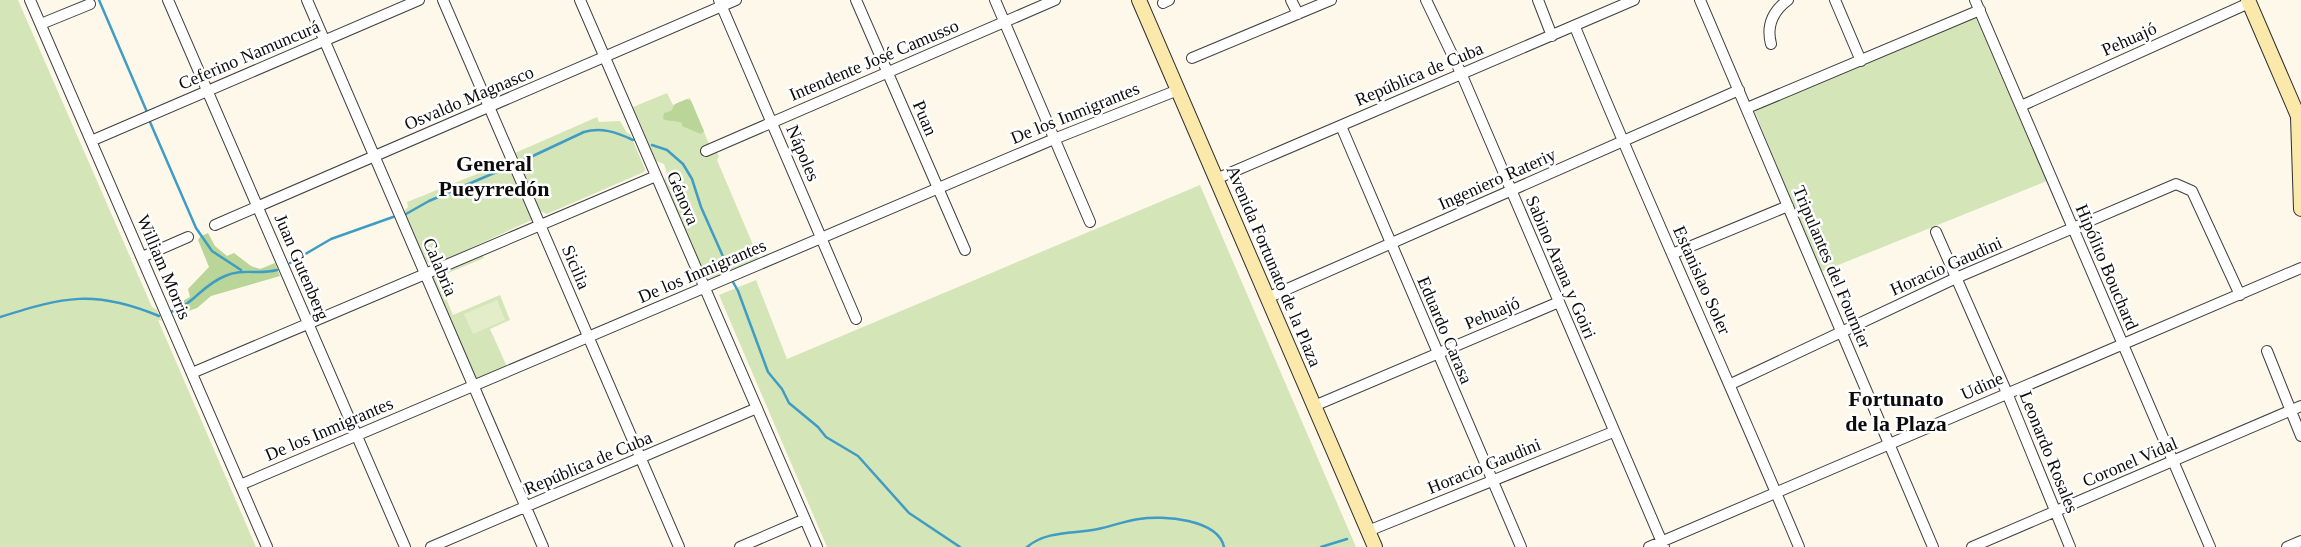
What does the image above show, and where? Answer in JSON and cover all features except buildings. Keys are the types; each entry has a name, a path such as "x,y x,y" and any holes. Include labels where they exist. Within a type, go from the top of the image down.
{"main road":[{"name":"Avenida Fortunato de la Plaza","path":"1139,0 1375,547"},
{"path":"2249,1 2300,120 2301,209"}],"street":[{"name":"William Morris","path":"30,0 267,547"},
{"name":"Juan Gutenberg","path":"168,0 405,547"},
{"name":"Calabria","path":"307,0 543,547"},
{"name":"Ceferino Namuncurá","path":"91,141 419,0"},
{"name":"Sicilia","path":"443,0 679,547"},
{"name":"Génova","path":"580,0 817,547"},
{"name":"Osvaldo Magnasco","path":"214,225 605,57 720,3 736,0"},
{"name":"Puan","path":"856,0 965,250"},
{"path":"995,0 1090,222"},
{"name":"Intendente José Camusso","path":"706,151 1055,0"},
{"path":"1291,0 1298,14"},
{"path":"1192,58 1331,0"},
{"name":"Sabino Arana y Goiri","path":"1426,0 1461,73 1613,432 1663,544"},
{"path":"1538,0 1552,36"},
{"name":"República de Cuba","path":"1216,179 1461,73 1575,27 1634,0"},
{"name":"Tripulantes del Fournier","path":"1700,0 1933,547"},
{"path":"1771,44 1769,35 1771,20 1779,7 1788,0"},
{"path":"1834,0 1861,61"},
{"name":"Hipólito Bouchard","path":"1975,0 2210,547"},
{"name":"Pehuajó","path":"2021,106 2249,1"},
{"name":"Nápoles","path":"720,3 856,319"},
{"path":"41,24 90,4"},
{"path":"1747,108 1980,10"},
{"name":"Estanislao Soler","path":"1575,27 1623,143 1731,384 1799,547"},
{"name":"De los Inmigrantes","path":"240,484 1054,139 1178,90"},
{"name":"Ingeniero Rateriy","path":"1268,298 1511,190 1623,143 1739,90"},
{"name":"Eduardo Carasa","path":"1341,126 1521,547"},
{"path":"192,372 656,176"},
{"name":"Horacio Gaudini","path":"1731,384 1841,330 1956,278 2176,184 2192,190 2240,295"},
{"path":"1672,254 1788,206"},
{"name":"Leonardo Rosales","path":"1936,232 2007,392 2070,547"},
{"path":"142,257 188,237"},
{"name":"Udine","path":"1649,547 1663,544 2007,392 2123,345 2301,268"},
{"name":"Pehuajó","path":"1314,406 1559,302"},
{"path":"2267,351 2301,436"},
{"name":"Coronel Vidal","path":"1972,547 2301,406"},
{"name":"República de Cuba","path":"431,547 757,408"},
{"name":"Horacio Gaudini","path":"1368,531 1492,479 1613,432"},
{"path":"740,547 805,519"},
{"path":"2287,547 2301,541"}],"green space":[{"path":"0,0 18,0 152,307 157,310 162,321 158,320 256,547 0,547"},
{"path":"1978,15 2047,181 1821,272 1754,110"},
{"path":"667,93 673,105 690,98 709,144 701,149 704,155 716,151 719,156 717,160 759,259 712,279 705,276 664,182 667,173 664,164 656,161 633,107"},
{"path":"687,99 691,101 704,131 701,134 682,126 680,122 663,119 664,113 671,111 675,104"},
{"path":"597,117 599,122 620,121 627,133 630,134 645,169 644,172 547,214 540,211 515,153"},
{"path":"502,158 511,172 513,171 534,219 433,265 425,261 404,211 408,207 407,202 477,174 476,170"},
{"path":"1200,185 1356,547 827,547 719,295 756,280 787,359"},
{"path":"208,233 215,246 227,256 234,253 251,266 260,269 275,263 280,276 211,296 197,308 177,315 173,306 190,297 188,289 209,267 198,240"},
{"path":"481,252 484,258 441,276 439,281 453,315 500,295 510,320 490,329 508,369 478,381 475,379 431,278 433,273"},
{"path":"497,300 505,320 473,334 464,314"}],"waterway":[{"path":"99,0 147,112"},
{"path":"150,122 196,228 212,251 241,270"},
{"path":"520,162 584,132 608,131 633,140"},
{"path":"652,145 667,150 683,164 692,179 701,207 729,270"},
{"path":"406,214 429,201 508,167"},
{"path":"290,263 331,239 393,217"},
{"path":"171,312 186,304 225,276 238,272 277,270"},
{"path":"733,282 768,372 782,389 789,403 818,427 826,437 858,456 909,513 960,547"},
{"path":"0,317 43,305 79,299 116,302 159,316"},
{"path":"1027,547 1052,535 1089,531 1149,518 1175,519 1201,525 1212,530 1220,538 1224,547"},
{"path":"1321,547 1347,539"}],"district":[{"name":"General Pueyrredón","path":"494,176"},
{"name":"Fortunato de la Plaza","path":"1896,410"}]}
